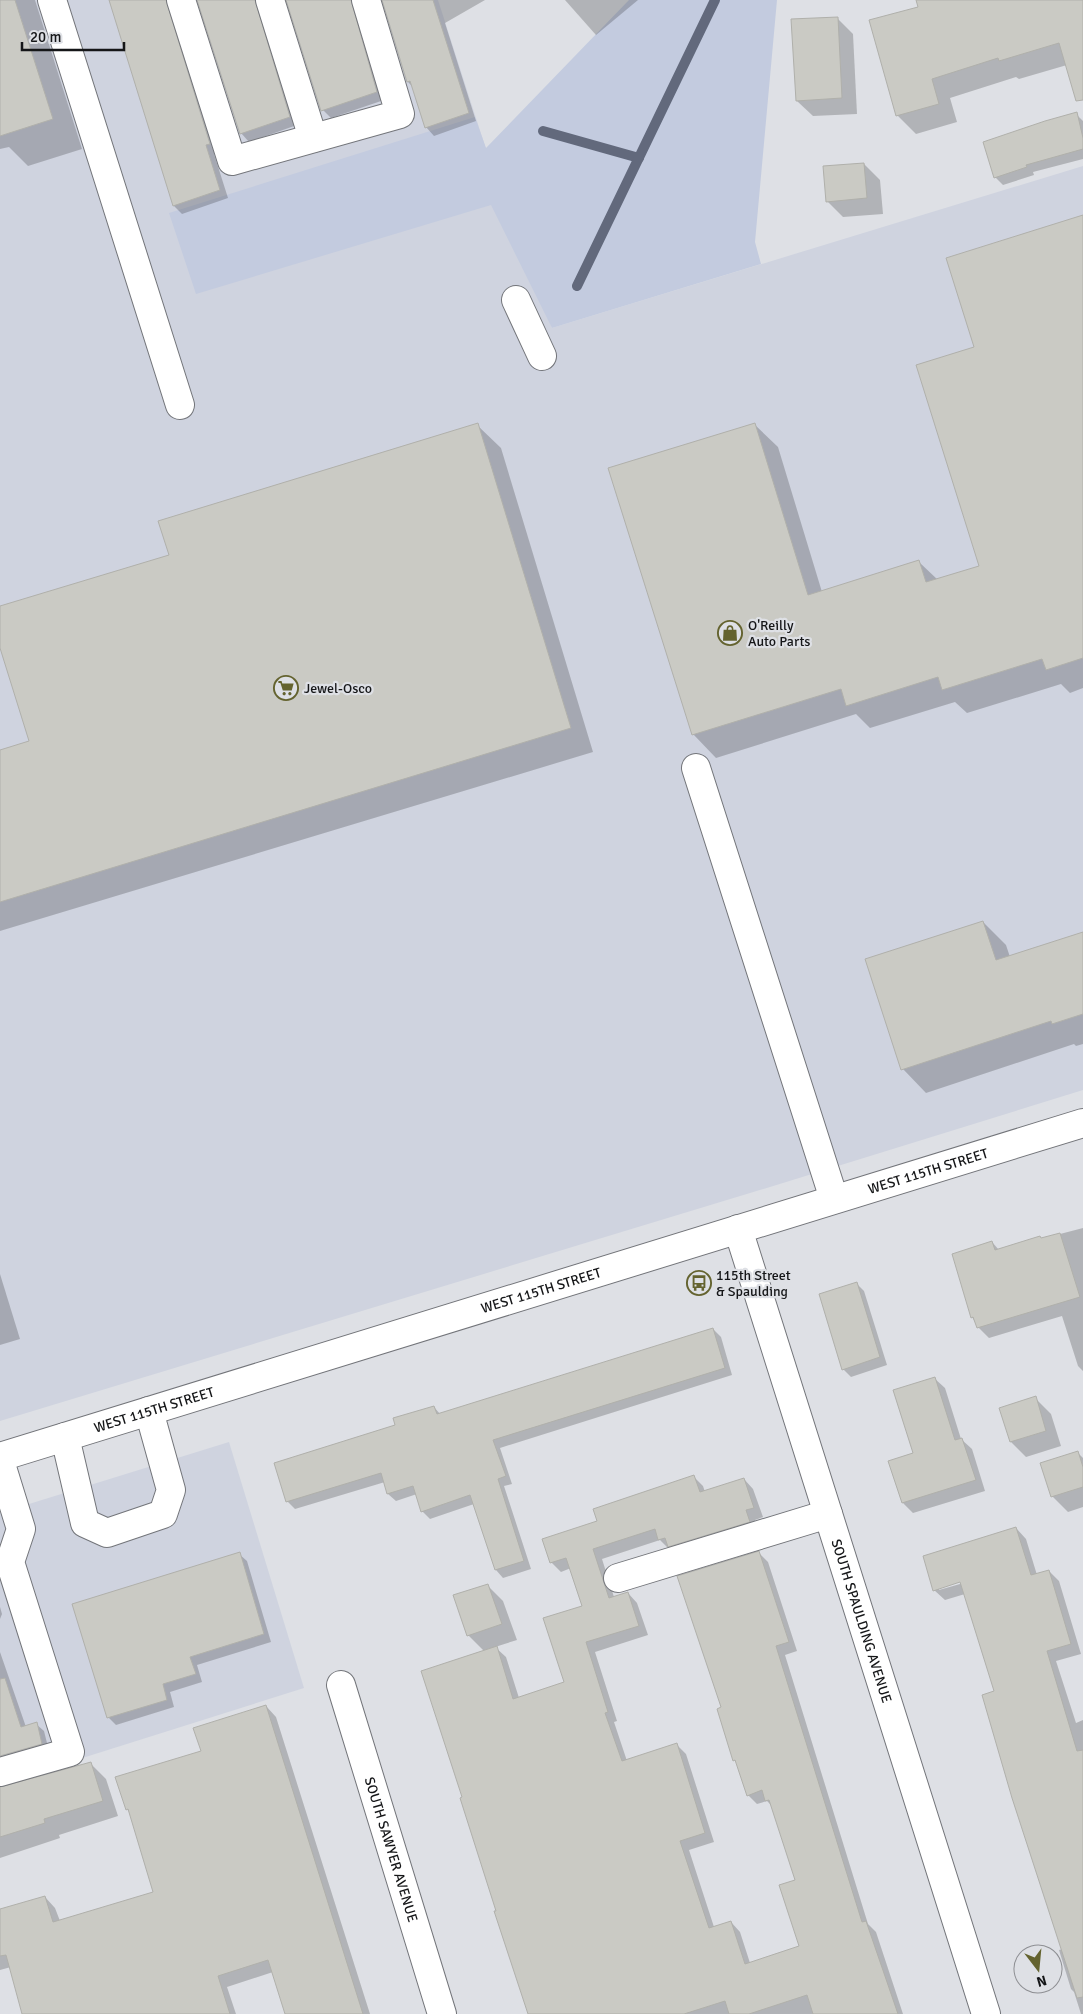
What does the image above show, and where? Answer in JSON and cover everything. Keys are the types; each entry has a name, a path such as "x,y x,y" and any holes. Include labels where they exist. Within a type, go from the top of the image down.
{"street":[{"path":"52,0 180,405"},
{"path":"181,0 232,161 400,114 366,0"},
{"path":"270,0 314,138"},
{"path":"516,300 542,356"},
{"path":"696,768 834,1199"},
{"name":"WEST 115TH STREET","path":"0,1457 1083,1122"},
{"name":"SOUTH SPAULDING AVENUE","path":"738,1229 986,2014"},
{"path":"65,1437 85,1523 107,1533 163,1514 171,1490 149,1411"},
{"path":"0,1461 20,1529 5,1564 70,1752 0,1772"},
{"path":"618,1578 828,1514"},
{"name":"SOUTH SAWYER AVENUE","path":"341,1685 442,2014"}],"shaded area":[{"path":"0,0 438,0 486,149 552,328 1083,166 1083,1090 0,1421"},
{"path":"629,0 777,0 755,242 761,264 552,328 491,205 196,294 169,213 475,117 486,148"},
{"path":"229,1442 304,1688 0,1784 0,1513"}],"building":[{"path":"0,0 15,0 53,119 0,136"},
{"path":"109,0 166,0 210,144 206,145 220,190 173,206"},
{"path":"197,0 255,0 290,117 240,134"},
{"path":"286,0 351,0 377,92 321,111"},
{"path":"382,0 433,0 469,113 425,128 410,81 407,82"},
{"path":"916,0 1083,0 1083,100 1076,101 1059,43 999,61 998,58 932,79 939,104 896,116 869,20 918,7"},
{"path":"838,17 842,98 796,101 791,19"},
{"path":"1077,112 1083,138 1083,149 1026,165 1027,167 994,178 983,142"},
{"path":"864,163 867,198 826,202 823,166"},
{"path":"1083,215 1083,658 1046,670 1042,659 942,690 938,677 846,706 841,689 692,735 608,468 755,423 808,595 919,560 926,582 979,566 916,365 974,347 946,258"},
{"name":"Jewel-Osco","path":"478,423 571,728 0,902 0,750 29,741 0,648 0,606 169,555 158,521"},
{"path":"983,921 996,960 1083,932 1083,1014 1052,1024 1051,1021 901,1070 865,959"},
{"path":"1060,1233 1080,1297 977,1328 973,1317 971,1318 952,1254 992,1241 995,1250 1040,1236 1041,1238"},
{"path":"857,1282 880,1357 842,1370 819,1294"},
{"path":"713,1328 725,1368 493,1440 506,1476 498,1479 524,1561 495,1570 470,1495 421,1512 413,1486 387,1494 381,1473 286,1502 274,1463 395,1425 393,1418 434,1406 437,1414"},
{"path":"935,1377 955,1440 962,1438 976,1480 902,1503 888,1461 913,1453 893,1390"},
{"path":"1036,1396 1046,1431 1010,1442 999,1408"},
{"path":"1078,1451 1083,1467 1083,1487 1051,1497 1040,1463"},
{"path":"694,1475 700,1492 744,1478 754,1508 746,1510 750,1522 668,1547 665,1538 658,1540 655,1529 593,1549 609,1598 628,1592 639,1626 586,1642 608,1712 605,1713 622,1761 677,1743 705,1833 680,1841 709,1928 731,1921 745,1964 799,1946 779,1885 795,1880 769,1800 765,1801 762,1790 747,1796 735,1760 733,1761 717,1709 721,1707 677,1576 759,1551 789,1642 776,1646 862,1922 866,1921 898,2014 813,2014 807,1995 749,2014 729,2014 725,2001 684,2014 528,2014 494,1911 496,1911 460,1798 462,1797 421,1671 497,1646 513,1699 564,1682 543,1618 582,1606 566,1558 550,1563 542,1539 597,1521 593,1509"},
{"path":"1016,1527 1031,1575 1049,1570 1071,1644 1047,1651 1077,1751 1083,1750 1083,1997 1077,1998 1063,1955 1063,1944 1059,1944 1012,1798 982,1695 994,1691 960,1582 933,1591 923,1556"},
{"path":"240,1552 264,1634 190,1657 196,1674 163,1684 167,1700 107,1718 72,1604"},
{"path":"488,1584 502,1624 467,1636 453,1595"},
{"path":"5,1678 21,1727 37,1722 42,1744 0,1756 0,1679"},
{"path":"266,1705 363,2014 285,2014 268,1960 218,1976 230,2014 22,2014 6,1955 0,1956 0,1909 45,1896 53,1922 153,1892 128,1809 126,1810 115,1777 201,1751 193,1728"},
{"path":"91,1762 103,1801 44,1819 45,1823 0,1837 0,1787"}],"waterway":[{"path":"577,286 715,0"},
{"path":"543,131 639,158"}],"place":[{"name":"O'Reilly Auto Parts","path":"730,633"},
{"name":"Jewel-Osco","path":"286,688"},
{"name":"115th Street & Spaulding","path":"699,1283"}]}
